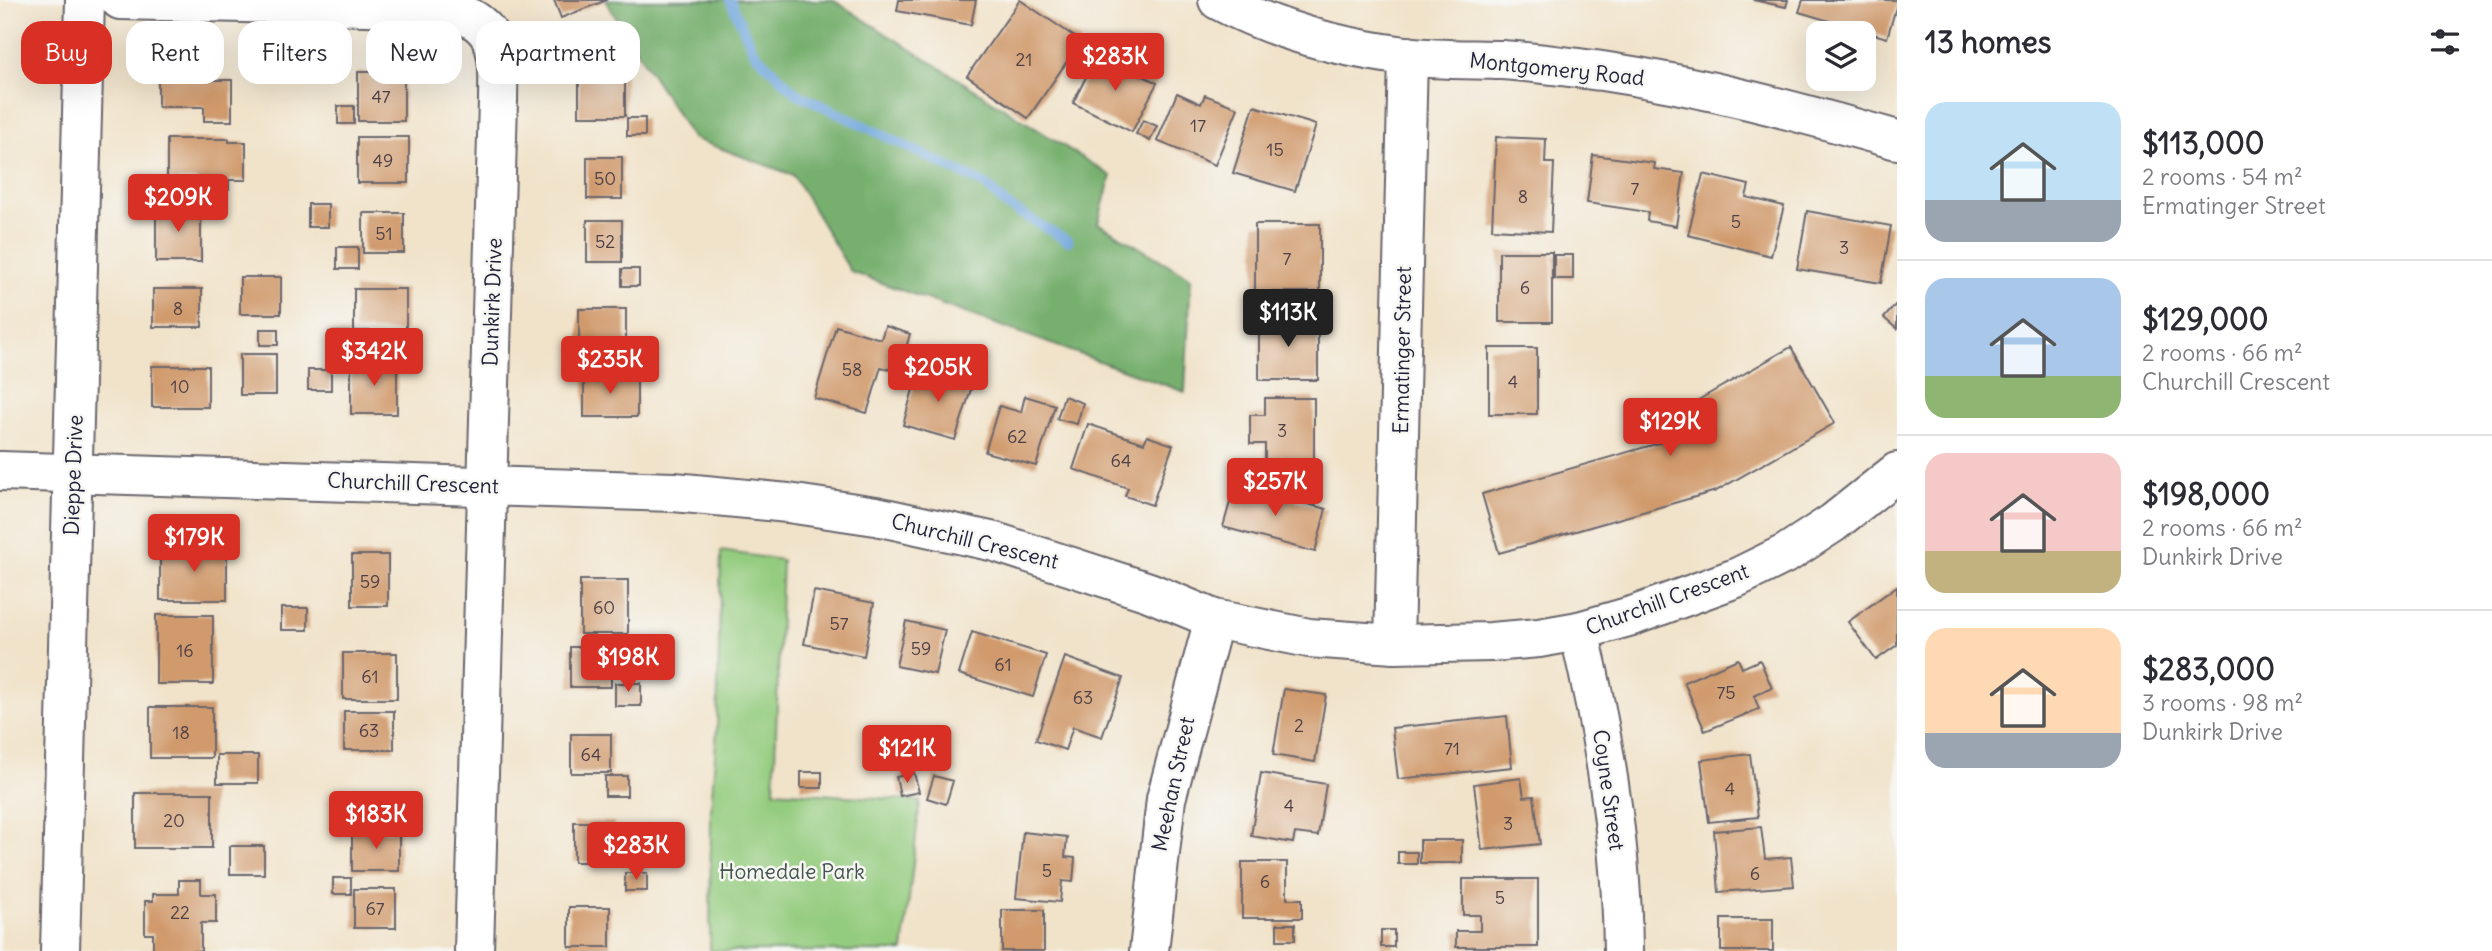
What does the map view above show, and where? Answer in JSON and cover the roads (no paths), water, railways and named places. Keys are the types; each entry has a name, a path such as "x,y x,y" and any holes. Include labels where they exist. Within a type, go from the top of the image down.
{"street":[{"name":"Dieppe Drive","path":"60,951 85,0"},
{"name":"Dunkirk Drive","path":"120,0 427,6 461,12 482,24 494,44 498,69 474,951"},
{"name":"Montgomery Road","path":"1218,0 1282,27 1344,46 1408,56 1506,60 1695,86 1788,109 1897,141"},
{"name":"Ermatinger Street","path":"1394,644 1408,56"},
{"name":"Churchill Crescent","path":"0,471 687,493 788,503 876,516 957,533 1039,555 1149,592 1214,619 1309,638 1394,644 1491,642 1579,631 1634,615 1736,578 1787,553 1833,523 1897,472"},
{"name":"Meehan Street","path":"1149,951 1159,840 1166,799 1214,619"},
{"name":"Coyne Street","path":"1579,631 1614,810 1620,871 1623,951"}],"waterway":[{"path":"730,0 754,52 796,93 986,185 1006,205 1068,241"}],"park label":[{"name":"Homedale Park","path":"792,871"}]}
